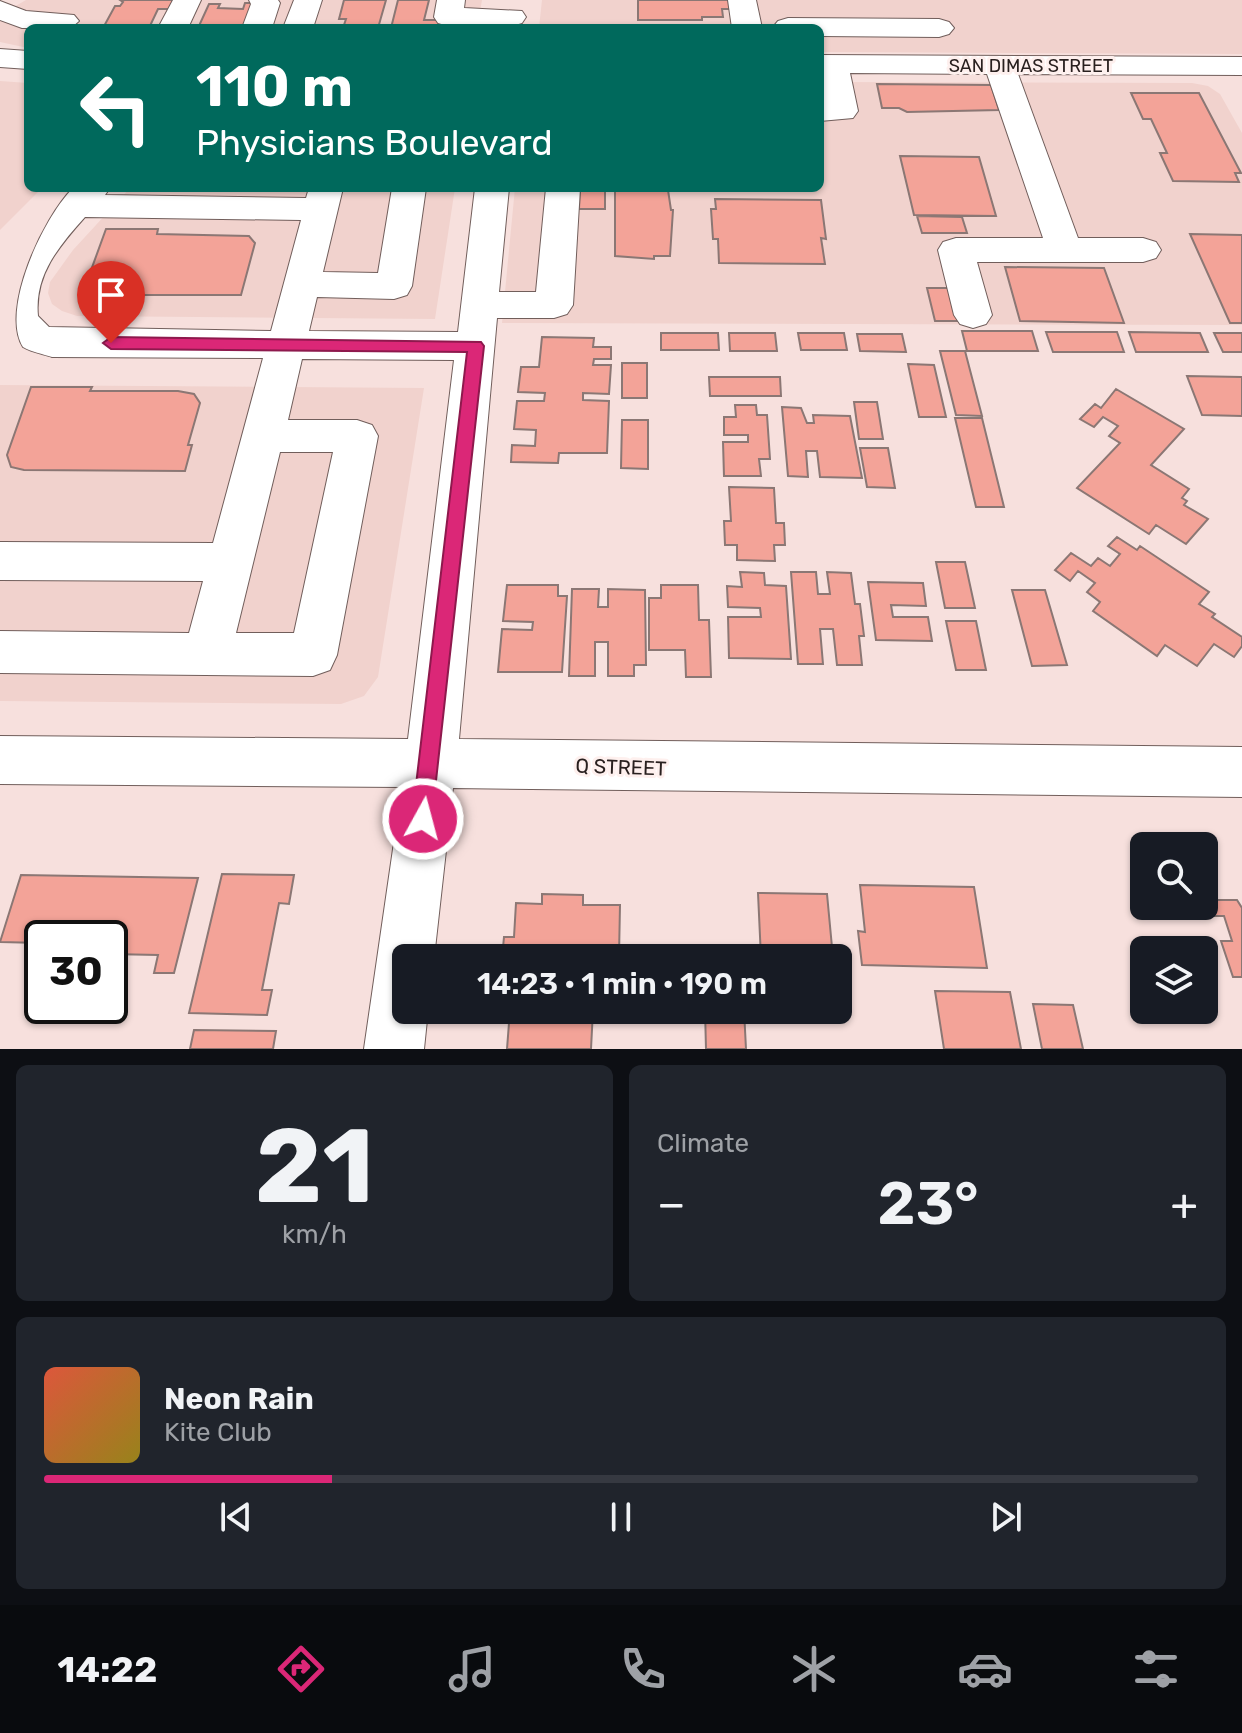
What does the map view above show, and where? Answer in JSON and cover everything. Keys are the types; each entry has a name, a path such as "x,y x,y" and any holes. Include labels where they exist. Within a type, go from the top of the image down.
{"street":[{"path":"175,24 187,0"},
{"path":"258,24 266,3 263,0"},
{"path":"299,24 308,0"},
{"path":"451,0 448,17 512,15"},
{"path":"742,0 746,24"},
{"path":"0,10 22,19 68,16"},
{"path":"824,27 939,28"},
{"path":"0,58 24,60"},
{"path":"824,111 842,111 827,64"},
{"name":"SAN DIMAS STREET","path":"827,64 1239,71"},
{"path":"999,65 1065,250"},
{"path":"302,284 394,286 408,192"},
{"path":"394,1049 431,761 492,192"},
{"path":"207,654 287,344 322,199 84,197 18,273 8,293 5,313 15,330 37,341 52,343 287,344 478,325 554,305 563,192"},
{"path":"973,315 956,250 1143,250"},
{"path":"0,652 313,655 357,436 263,436"},
{"path":"0,561 229,562"},
{"name":"Q STREET","path":"0,760 431,761 673,768 1242,772"}],"shaded area":[{"path":"26,0 482,0 478,24 24,24 24,47 0,42 0,15"},
{"path":"542,0 1242,0 1242,54 824,52 824,24 539,24"},
{"path":"0,81 24,83 24,192 38,192 0,230"},
{"path":"824,82 1192,83 1208,86 1220,94 1242,133 1242,325 502,323 515,192 824,192"},
{"path":"126,192 454,192 435,319 77,316 52,304 48,293 50,282 73,250"},
{"path":"0,385 424,388 378,677 364,696 341,704 0,701"}],"building":[{"path":"120,0 177,0 173,9 158,9 151,24 105,24 115,6 123,2"},
{"path":"344,0 386,0 379,24 344,24 346,19 339,19"},
{"path":"398,0 429,0 424,20 452,20 453,24 392,24"},
{"path":"638,0 731,0 732,9 722,9 723,17 702,17 702,20 638,20"},
{"path":"245,3 259,3 251,24 200,24 209,4 220,4 218,8 243,9"},
{"path":"877,84 991,85 999,110 907,112 899,108 882,108"},
{"path":"1131,93 1199,93 1241,173 1235,173 1239,182 1173,181 1160,153 1167,153 1151,119 1143,119"},
{"path":"900,156 979,157 996,216 914,215"},
{"path":"580,192 605,192 605,209 579,209"},
{"path":"615,192 668,192 673,210 670,256 654,256 654,259 615,256"},
{"path":"715,199 821,200 826,239 821,238 825,264 719,263 718,239 713,239 711,209 716,209"},
{"path":"917,216 962,217 967,233 922,233"},
{"path":"106,229 158,229 157,234 249,236 255,243 241,295 101,295 91,292 86,284"},
{"path":"1190,234 1242,235 1242,323 1230,323"},
{"path":"1005,267 1104,268 1124,323 1020,321"},
{"path":"927,288 953,288 962,321 935,321"},
{"path":"962,331 1032,331 1038,351 967,351"},
{"path":"1046,332 1117,332 1124,352 1053,352"},
{"path":"1129,332 1200,333 1208,352 1136,352"},
{"path":"661,333 718,333 719,350 661,350"},
{"path":"729,333 775,333 777,351 730,351"},
{"path":"798,333 844,333 847,350 801,350"},
{"path":"1214,333 1242,333 1242,352 1223,352"},
{"path":"857,334 902,334 906,352 860,351"},
{"path":"542,337 594,338 593,347 611,347 611,359 594,359 593,365 611,365 609,394 583,393 583,400 609,401 607,453 559,453 558,463 511,462 512,445 535,446 536,430 514,429 517,401 544,401 545,393 518,392 521,367 539,367"},
{"path":"940,351 965,351 982,416 956,415"},
{"path":"622,363 647,363 647,398 622,398"},
{"path":"908,364 934,365 946,417 919,417"},
{"path":"1187,376 1242,377 1242,416 1202,415"},
{"path":"709,377 780,377 781,396 710,396"},
{"path":"31,387 92,387 90,391 178,391 194,394 200,403 188,445 192,445 185,471 24,470 11,467 7,455"},
{"path":"1116,389 1184,429 1151,465 1189,489 1182,498 1187,501 1184,505 1208,519 1186,544 1156,525 1149,534 1077,488 1120,443 1109,436 1118,426 1103,417 1094,427 1080,419 1095,404 1101,408"},
{"path":"854,402 877,402 883,439 859,439"},
{"path":"735,405 756,405 757,415 767,415 770,459 759,459 761,476 724,476 723,442 748,442 748,435 724,435 724,417 736,417"},
{"path":"782,407 801,408 807,423 814,423 813,415 850,416 862,478 820,477 817,451 806,451 808,477 788,476"},
{"path":"955,418 982,418 1004,507 976,507"},
{"path":"622,420 648,420 648,469 621,468"},
{"path":"860,448 888,448 895,488 867,487"},
{"path":"729,487 774,488 776,523 784,523 785,545 774,545 775,561 737,560 737,545 725,545 724,521 731,521"},
{"path":"1117,537 1137,550 1140,546 1209,592 1199,604 1242,637 1242,646 1234,657 1214,644 1197,666 1165,645 1157,656 1093,611 1100,602 1087,592 1095,583 1078,571 1070,581 1055,570 1071,553 1091,566 1098,558 1110,566 1120,554 1108,546"},
{"path":"936,562 965,562 975,608 945,608"},
{"path":"740,572 764,573 765,585 786,586 791,659 729,658 728,617 761,617 760,608 728,607 727,586 742,587"},
{"path":"791,572 816,572 818,594 830,594 827,572 851,573 855,604 860,604 864,636 859,636 862,665 837,665 833,629 820,629 823,664 798,664"},
{"path":"868,582 923,583 926,606 891,605 893,617 928,617 932,641 876,640"},
{"path":"507,585 558,585 558,596 567,596 562,672 498,672 502,629 532,630 533,622 503,621"},
{"path":"661,585 698,585 699,620 709,620 711,677 686,677 685,650 649,650 649,598 661,598"},
{"path":"572,589 599,589 598,607 608,607 608,589 645,590 646,665 634,665 634,676 608,676 608,642 595,642 595,676 569,676"},
{"path":"1012,590 1045,590 1067,665 1032,666"},
{"path":"946,621 976,621 986,670 956,670"},
{"path":"222,874 294,875 289,904 279,903 262,990 272,990 267,1015 189,1013"},
{"path":"21,875 198,878 174,973 154,973 158,955 128,954 128,920 24,920 24,943 0,942"},
{"path":"860,885 974,887 987,968 862,965 858,931 865,932"},
{"path":"758,893 827,894 832,944 760,944"},
{"path":"542,894 583,895 583,905 620,905 619,944 503,944 504,937 514,937 516,903 542,904"},
{"path":"1218,900 1237,900 1242,908 1242,977 1233,977 1221,941 1232,941 1224,916 1218,916"},
{"path":"935,991 1010,992 1021,1049 944,1049"},
{"path":"1033,1004 1073,1005 1083,1049 1042,1049"},
{"path":"509,1024 592,1024 591,1049 507,1049"},
{"path":"705,1024 745,1024 746,1049 706,1049"},
{"path":"194,1030 276,1031 273,1049 190,1049"}],"route":[{"path":"111,343 476,346 423,819"}]}
